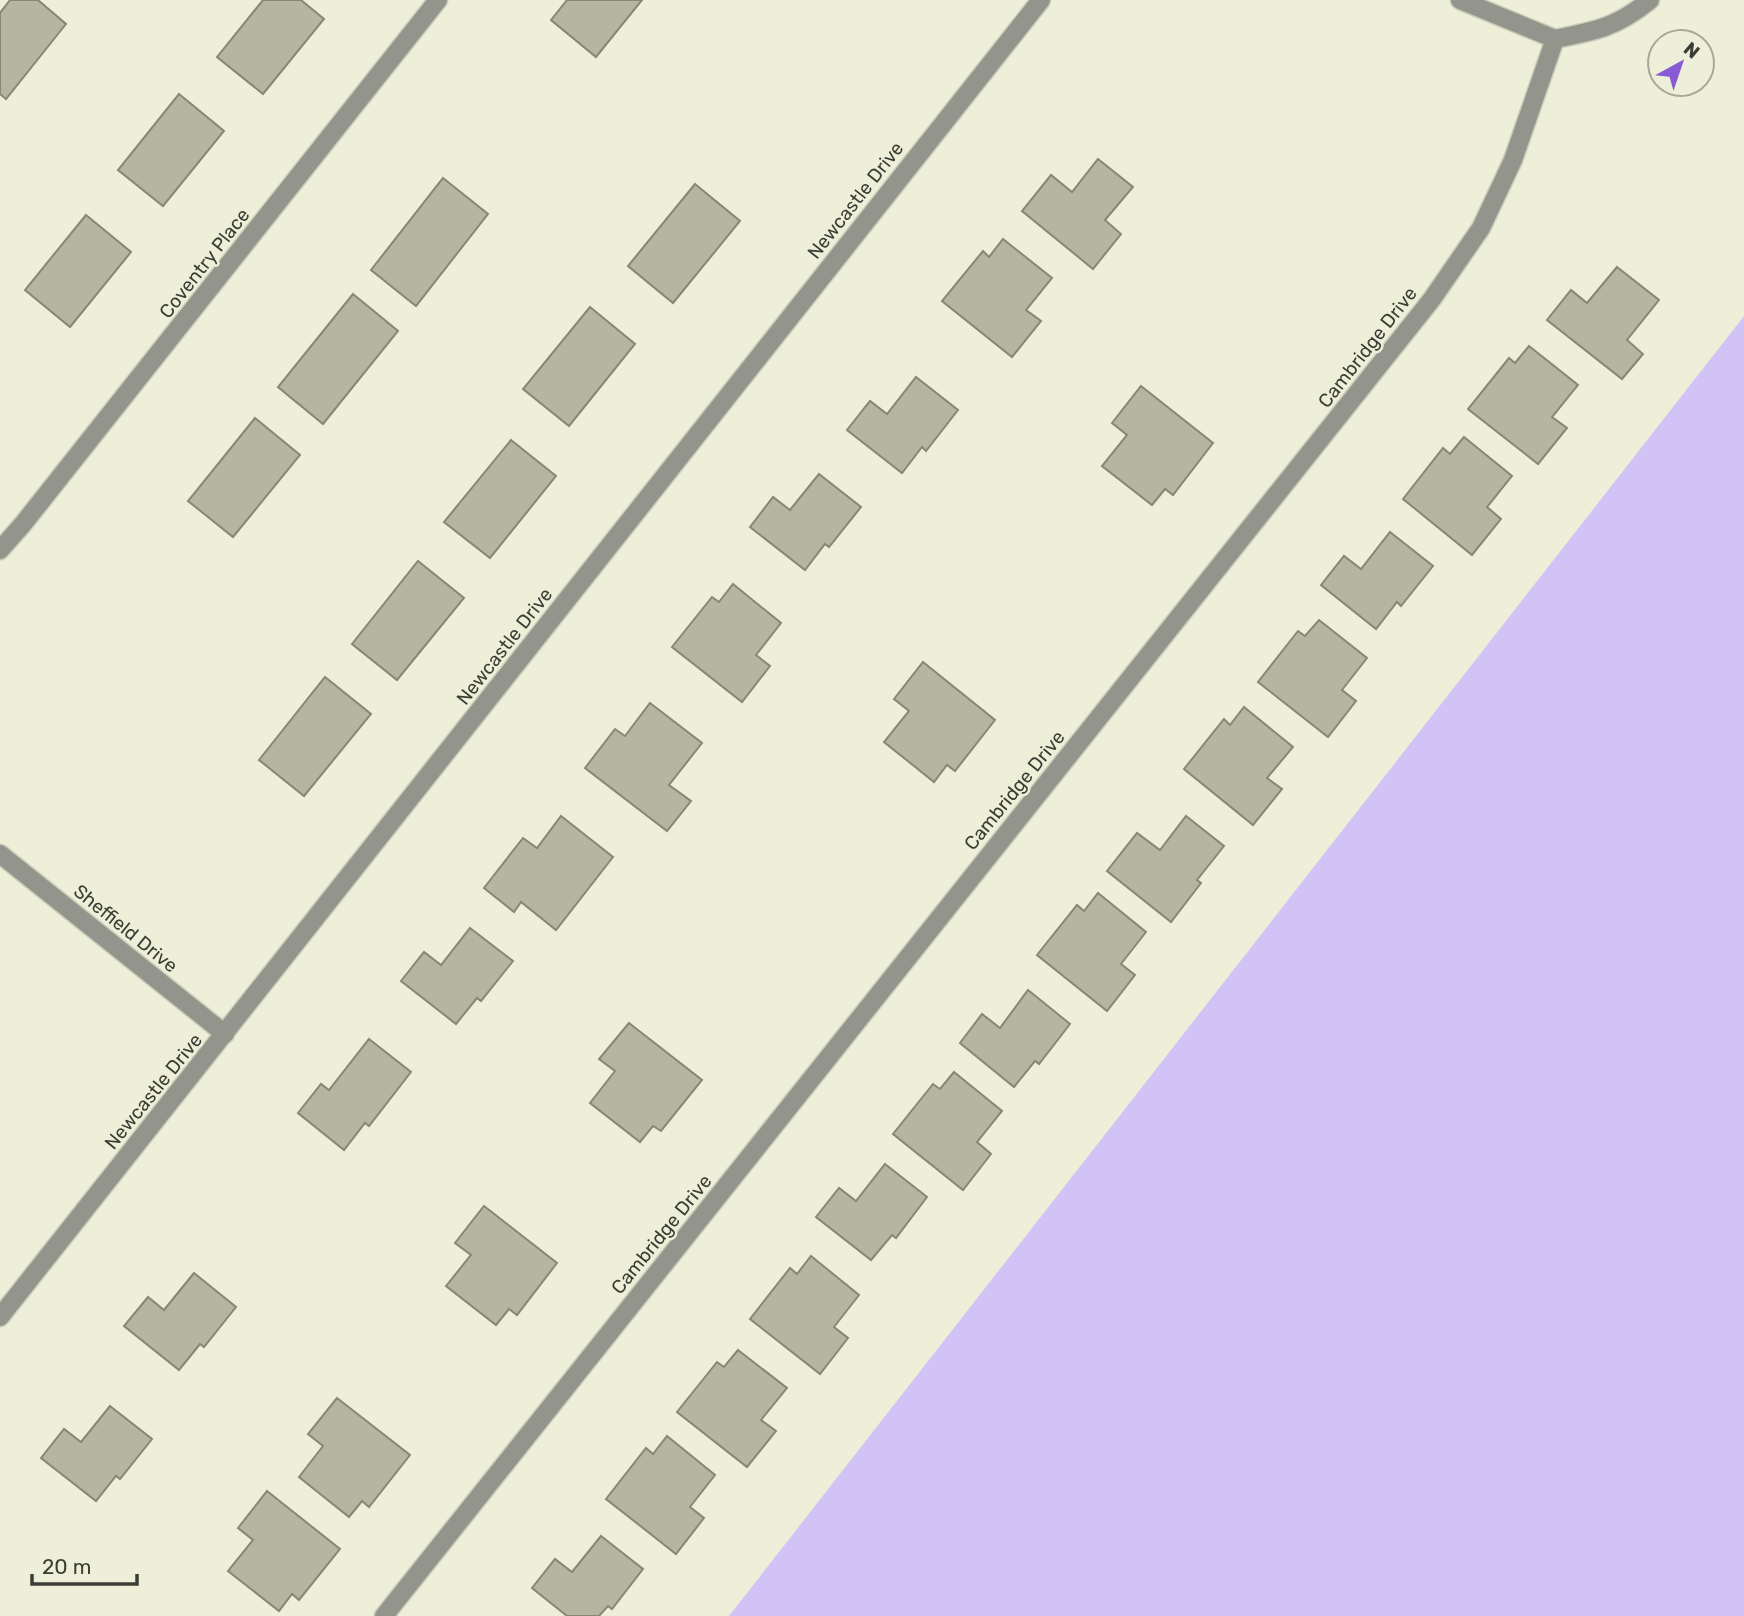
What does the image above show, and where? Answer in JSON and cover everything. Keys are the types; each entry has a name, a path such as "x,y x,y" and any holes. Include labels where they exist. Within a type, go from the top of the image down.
{"street":[{"name":"Coventry Place","path":"0,550 438,0"},
{"name":"Newcastle Drive","path":"0,1317 1041,0"},
{"path":"1460,0 1555,39 1601,30 1630,16 1650,0"},
{"name":"Cambridge Drive","path":"384,1616 1432,299 1481,228 1513,160 1555,39"},
{"name":"Sheffield Drive","path":"0,853 225,1034"}],"shaded area":[{"path":"1744,316 1744,1616 729,1616"}],"building":[{"path":"10,0 38,0 66,24 6,99 0,94 0,13"},
{"path":"263,0 301,0 324,19 263,94 217,57"},
{"path":"567,0 642,0 596,57 551,20"},
{"path":"179,94 224,131 163,206 118,170"},
{"path":"1098,159 1133,187 1105,220 1121,234 1093,269 1022,211 1051,175 1072,192"},
{"path":"443,178 488,214 416,306 371,270"},
{"path":"695,184 740,221 673,303 628,266"},
{"path":"86,215 131,252 70,327 25,290"},
{"path":"1003,239 1052,278 1026,310 1041,321 1012,357 942,301 983,251 989,257"},
{"path":"1617,267 1659,300 1627,340 1643,354 1622,379 1547,320 1571,290 1587,303"},
{"path":"353,294 398,331 323,424 278,387"},
{"path":"590,307 635,344 569,426 523,389"},
{"path":"1529,346 1578,385 1552,417 1567,428 1538,464 1468,409 1509,358 1515,363"},
{"path":"916,377 958,410 926,451 922,447 902,473 847,430 870,401 887,414"},
{"path":"1141,386 1213,443 1173,495 1165,489 1152,505 1102,466 1127,435 1112,423"},
{"path":"255,418 300,455 233,537 188,501"},
{"path":"1464,437 1512,476 1487,507 1501,519 1472,555 1403,499 1443,448 1450,454"},
{"path":"511,440 556,476 490,558 444,522"},
{"path":"819,474 861,507 829,547 825,544 805,570 750,527 773,497 790,510"},
{"path":"1390,532 1433,566 1401,606 1397,602 1376,629 1321,585 1344,556 1361,569"},
{"path":"418,561 464,598 397,680 352,644"},
{"path":"733,584 781,623 756,655 770,666 742,702 672,647 712,597 719,602"},
{"path":"1319,620 1367,658 1342,690 1356,701 1328,737 1258,682 1298,631 1305,636"},
{"path":"923,662 995,720 955,771 947,765 934,782 884,742 909,711 894,699"},
{"path":"325,677 371,714 304,796 259,760"},
{"path":"650,703 702,743 669,785 691,801 667,831 585,768 615,729 625,736"},
{"path":"1244,707 1293,747 1267,778 1282,789 1253,825 1184,769 1224,719 1230,725"},
{"path":"561,816 613,857 556,930 521,902 514,912 484,888 523,838 537,848"},
{"path":"1186,816 1224,846 1197,880 1201,883 1171,922 1107,871 1137,833 1160,850"},
{"path":"1098,893 1146,932 1121,964 1135,975 1107,1011 1037,955 1077,905 1084,911"},
{"path":"470,928 513,961 481,1001 477,998 456,1024 401,981 424,952 441,965"},
{"path":"1028,990 1070,1024 1039,1064 1035,1061 1014,1087 960,1043 982,1014 1000,1028"},
{"path":"629,1023 702,1080 661,1131 653,1126 640,1142 590,1103 615,1071 599,1059"},
{"path":"369,1039 411,1072 369,1126 365,1123 344,1150 298,1113 321,1084 329,1090"},
{"path":"954,1072 1002,1111 977,1142 991,1154 963,1190 893,1134 933,1084 940,1089"},
{"path":"885,1164 927,1197 896,1238 892,1235 871,1260 816,1217 839,1188 856,1201"},
{"path":"484,1206 557,1263 517,1315 509,1309 496,1325 446,1286 471,1255 455,1243"},
{"path":"811,1256 859,1295 834,1327 848,1338 820,1374 750,1319 790,1268 797,1274"},
{"path":"194,1273 236,1307 204,1347 200,1344 179,1370 124,1326 148,1297 164,1310"},
{"path":"738,1350 787,1388 761,1420 776,1431 747,1467 677,1412 717,1362 724,1367"},
{"path":"337,1398 410,1455 369,1507 362,1501 349,1517 299,1477 323,1446 308,1434"},
{"path":"110,1406 152,1439 120,1479 116,1476 96,1501 41,1458 64,1429 81,1442"},
{"path":"667,1436 715,1475 690,1507 704,1518 676,1554 606,1499 646,1448 653,1454"},
{"path":"267,1491 340,1549 299,1600 292,1594 279,1611 228,1571 253,1540 238,1528"},
{"path":"601,1536 643,1569 612,1609 608,1606 599,1616 567,1616 532,1588 555,1559 572,1572"}]}
